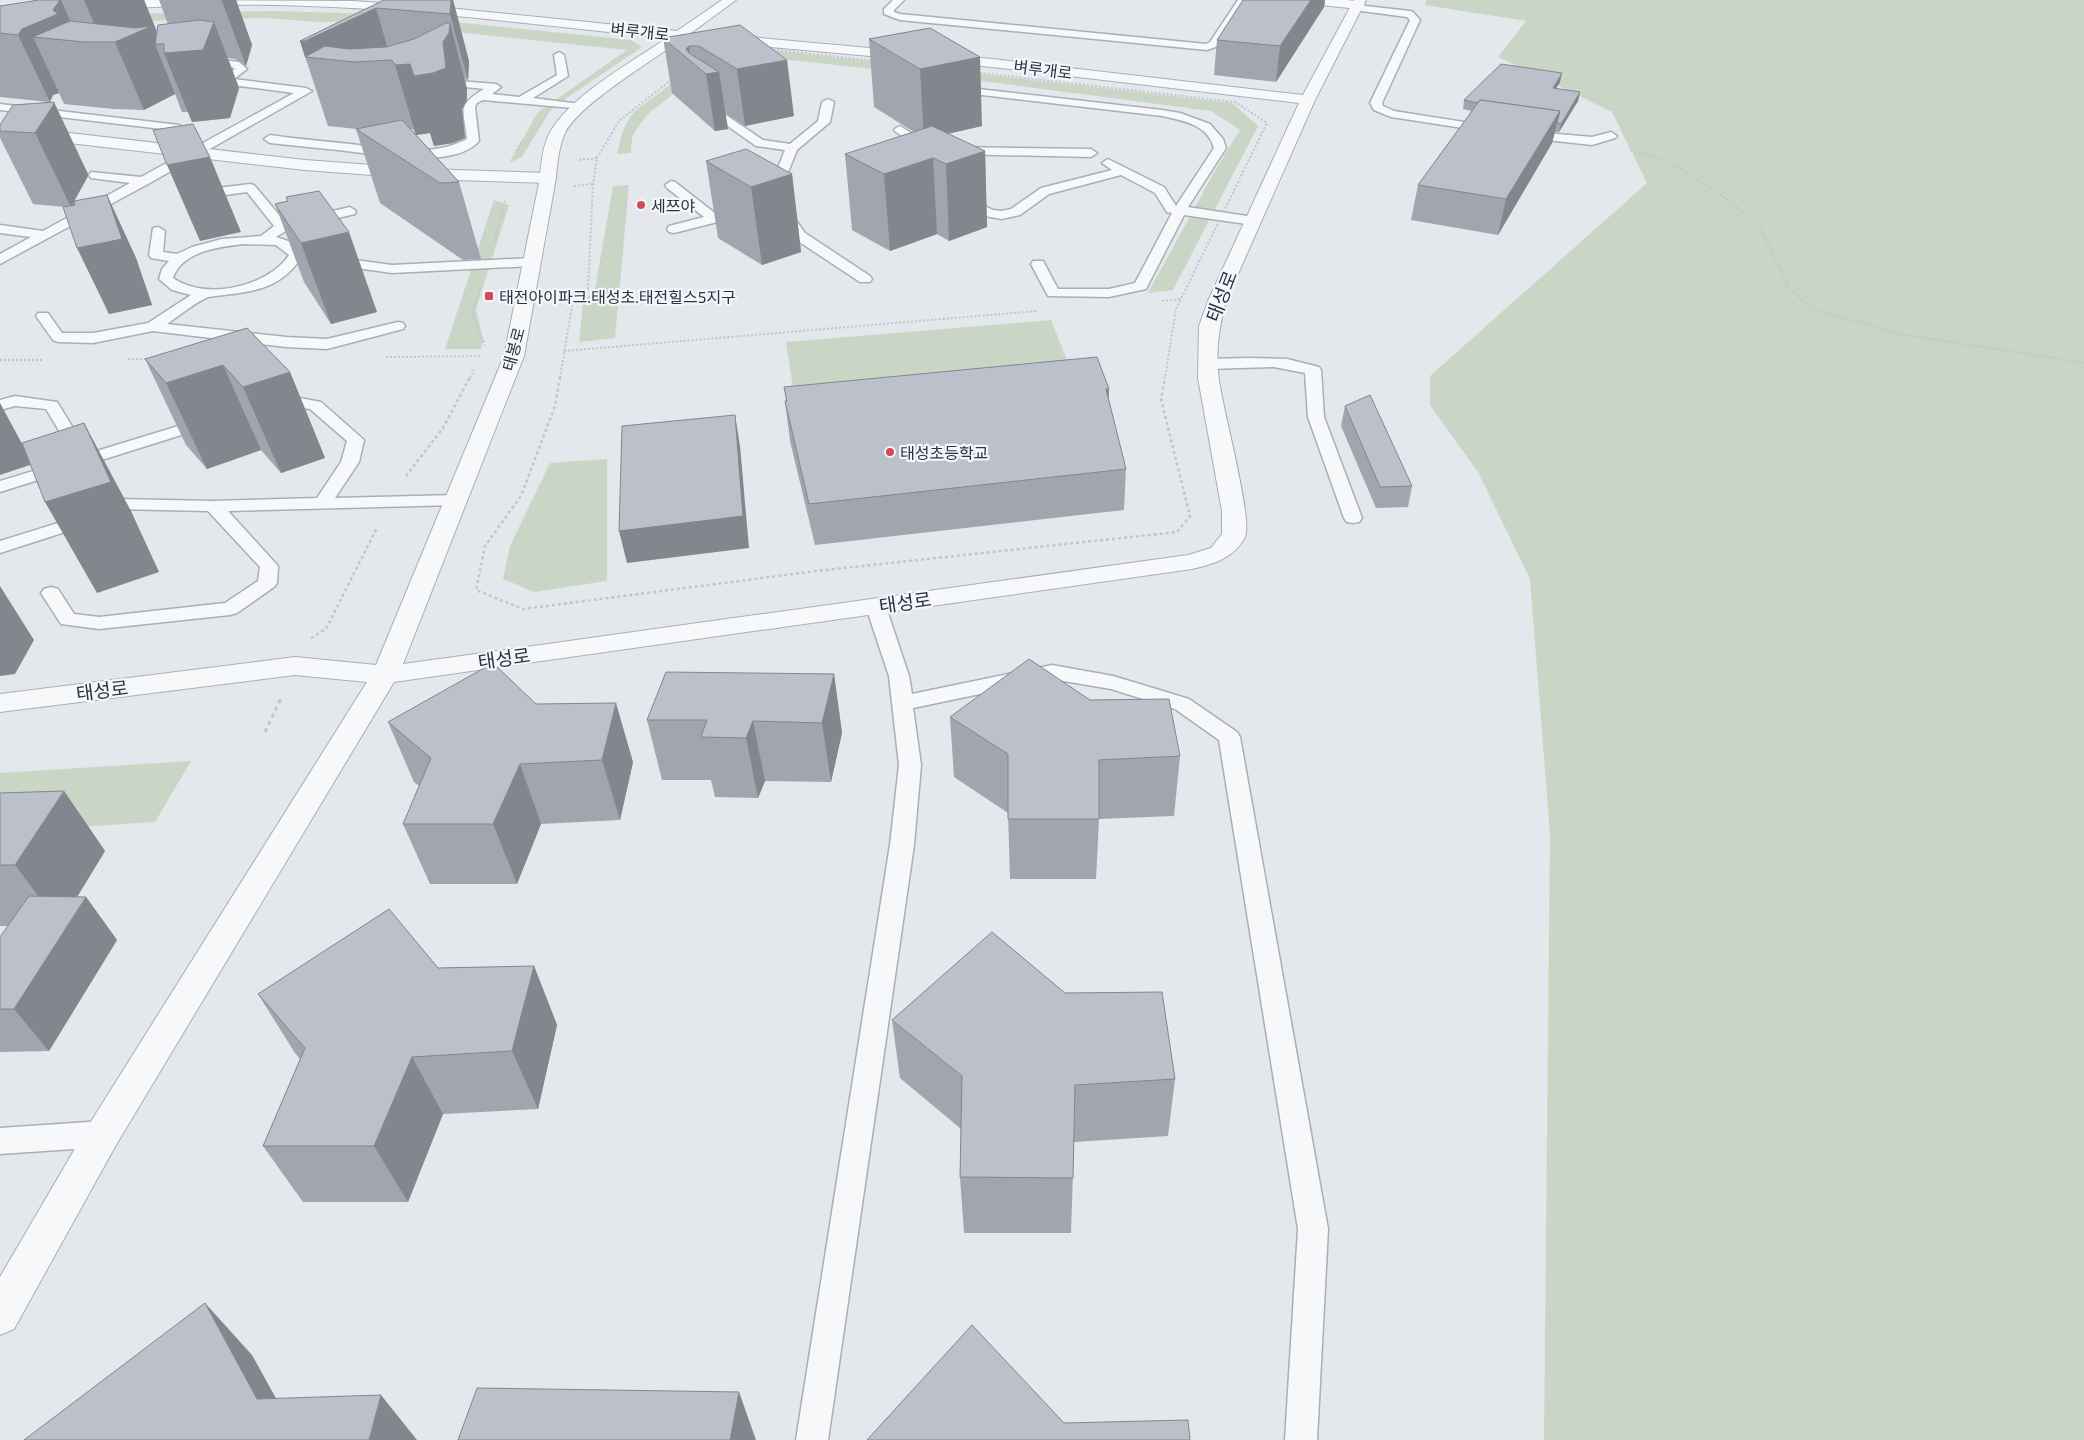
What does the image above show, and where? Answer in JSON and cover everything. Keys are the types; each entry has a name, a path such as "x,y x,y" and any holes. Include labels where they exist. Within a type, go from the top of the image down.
{"street":[{"name":"태봉로","path":"0,1315 103,1134 385,675 514,356 548,178 549,163 558,131 580,107 730,0"},
{"path":"1311,0 1359,4"},
{"name":"벼루개로","path":"97,6 200,1 273,1 380,6 698,37"},
{"name":"태성로","path":"0,703 295,666 385,675 1192,562 1219,553 1234,535 1234,511 1210,387 1208,364 1209,326 1217,301 1308,100 1359,4"},
{"name":"벼루개로","path":"718,38 992,63 1308,100"},
{"path":"0,130 194,154 400,172 548,178"}],"lane":[{"path":"899,0 889,9 889,14 910,18 1207,47 1214,44 1242,0"},
{"path":"1359,4 1410,14 1415,20 1376,103 1378,108 1391,114 1497,130"},
{"path":"522,100 563,76 559,55"},
{"path":"190,59 235,64 242,69 224,81"},
{"path":"270,140 404,154 436,154 463,148 473,141 469,107 472,101 496,87 424,80"},
{"path":"0,260 306,91 224,81 199,85"},
{"path":"445,94 462,84"},
{"path":"938,88 1162,113 1195,121 1218,137 1220,148 1180,210 1141,286 1126,291 1090,294 1053,293 1038,264"},
{"path":"481,96 580,107"},
{"path":"828,102 824,122 792,148 781,175 778,202 785,216 800,236 865,279"},
{"path":"703,105 760,143 792,148"},
{"path":"0,107 55,108 179,128"},
{"path":"900,130 934,153"},
{"path":"1516,133 1592,141 1611,136"},
{"path":"916,159 943,150 1088,152 1160,190 1172,209 1253,221"},
{"path":"950,197 967,201 990,214 1001,216 1015,212 1045,191 1121,171"},
{"path":"95,175 144,181"},
{"path":"671,185 714,218"},
{"path":"210,193 250,188 282,227"},
{"path":"674,229 757,207"},
{"path":"264,240 282,227 350,211"},
{"path":"0,228 45,235"},
{"path":"158,231 156,255 180,259"},
{"path":"306,256 283,273 265,282 244,288 204,293 182,291 171,286 166,279 166,271 180,259 204,248 224,243 264,240 286,245 306,256 392,269 532,262"},
{"path":"153,326 204,293"},
{"path":"43,316 58,337 93,338 153,326 286,342 327,344 398,326"},
{"path":"1208,364 1274,361 1294,364 1313,370 1316,417 1330,461 1353,518"},
{"path":"260,405 279,399 315,405 356,440 350,462 323,504"},
{"path":"0,405 15,401 51,405 101,482 94,517 0,547"},
{"path":"101,482 224,416"},
{"path":"0,487 101,482 213,506 456,500"},
{"path":"51,593 68,620 99,623 230,609 267,583 270,566 213,506"},
{"path":"812,1440 902,845 910,765 899,676 876,606"},
{"path":"902,703 1052,672 1113,682 1182,704 1229,737 1313,1229 1301,1440"},
{"path":"0,1141 103,1134"}],"path":[{"path":"751,47 1235,102 1266,124 1221,216 1176,308 1161,399 1190,516 1177,532 816,571 523,608 476,590 484,546 521,496 555,406 572,306 588,289 593,184 597,158 619,121 699,58 751,47"},
{"path":"513,155 543,110 554,104"},
{"path":"1592,141 1651,156 1679,168 1734,204 1760,227 1788,286 1811,309 1900,334 2084,363"},
{"path":"1161,301 1181,299 1217,301"},
{"path":"564,351 1043,310"},
{"path":"404,479 443,428 475,368"},
{"path":"306,640 326,629 379,524"}],"green space":[{"path":"1426,0 2084,0 2084,1440 1544,1440 1550,834 1530,579 1478,472 1430,405 1430,376 1647,183 1612,112 1498,57 1526,21 1425,5"},
{"path":"273,11 376,14 631,40 642,47 550,111 522,157 509,163 538,112 627,50 361,22 319,22 266,18 97,22 117,14"},
{"path":"753,48 1232,103 1258,126 1173,290 1148,293 1216,169 1240,130 1211,111 967,79 744,55 716,61 649,113 632,137 631,153 617,154 625,126 635,111 703,60"},
{"path":"629,185 615,338 579,342 583,303 595,289 613,186"},
{"path":"494,200 509,205 476,309 483,340 481,349 445,349"},
{"path":"1051,320 1077,385 796,408 786,342"},
{"path":"607,459 607,581 534,592 503,579 510,546 550,463"},
{"path":"191,761 155,822 0,832 0,773"}],"building":[{"path":"39,0 60,0 53,10 58,14 22,29 18,35 0,33 0,6"},
{"path":"384,0 451,0 450,14 376,8 305,41 300,41"},
{"path":"1243,0 1311,0 1280,46 1217,40"},
{"path":"199,20 214,22 203,50 164,53 164,44 155,44 158,25"},
{"path":"70,21 135,28 152,26 115,42 84,42 33,37"},
{"path":"446,23 450,23 449,33 443,42 446,68 433,73 414,76 410,64 395,65 392,60 355,62 305,57 325,46 349,49 386,47 414,39"},
{"path":"740,25 787,60 737,69 699,46 689,46 686,49 689,53 719,72 706,74 663,38"},
{"path":"930,28 980,57 920,69 869,39"},
{"path":"1501,64 1562,73 1553,88 1580,92 1561,124 1557,123 1560,111 1480,100 1477,103 1464,100"},
{"path":"1480,100 1560,111 1506,199 1418,185"},
{"path":"54,102 35,133 0,131 0,125 13,105"},
{"path":"402,120 459,182 440,183 356,129"},
{"path":"193,124 210,157 167,165 153,130"},
{"path":"932,126 985,151 946,164 933,158 884,174 845,154"},
{"path":"746,149 792,174 751,187 706,161"},
{"path":"319,191 349,232 301,243 275,204 288,201 286,197"},
{"path":"107,195 122,239 77,248 63,207 75,205 74,201"},
{"path":"247,328 290,372 243,387 223,365 166,383 145,359"},
{"path":"1097,357 1109,389 1106,389 1126,469 809,504 785,401 787,401 784,387"},
{"path":"1370,395 1412,486 1380,487 1345,406"},
{"path":"735,415 743,516 619,531 622,426"},
{"path":"84,423 111,482 45,502 22,443"},
{"path":"1029,659 1090,700 1169,699 1180,756 1099,760 1099,819 1008,819 1008,754 950,717"},
{"path":"493,663 536,704 616,703 602,760 520,764 493,824 403,824 431,758 388,722"},
{"path":"666,672 834,674 822,723 753,721 746,738 701,737 707,720 647,720"},
{"path":"64,791 15,865 0,865 0,793"},
{"path":"29,896 86,897 14,1009 0,1009 0,937"},
{"path":"389,909 438,968 534,966 512,1051 412,1057 374,1146 263,1146 305,1048 258,994"},
{"path":"992,932 1065,993 1162,992 1175,1079 1075,1085 1073,1178 960,1177 962,1076 892,1020"},
{"path":"205,1303 257,1399 381,1395 369,1440 24,1440"},
{"path":"972,1325 1064,1423 1188,1420 1190,1440 867,1440"},
{"path":"477,1388 739,1392 730,1440 458,1440"}],"place":[{"name":"세쯔야","path":"641,205"},
{"name":"태전아이파크.태성초.태전힐스5지구","path":"489,296"},
{"name":"태성초등학교","path":"890,452"}]}
